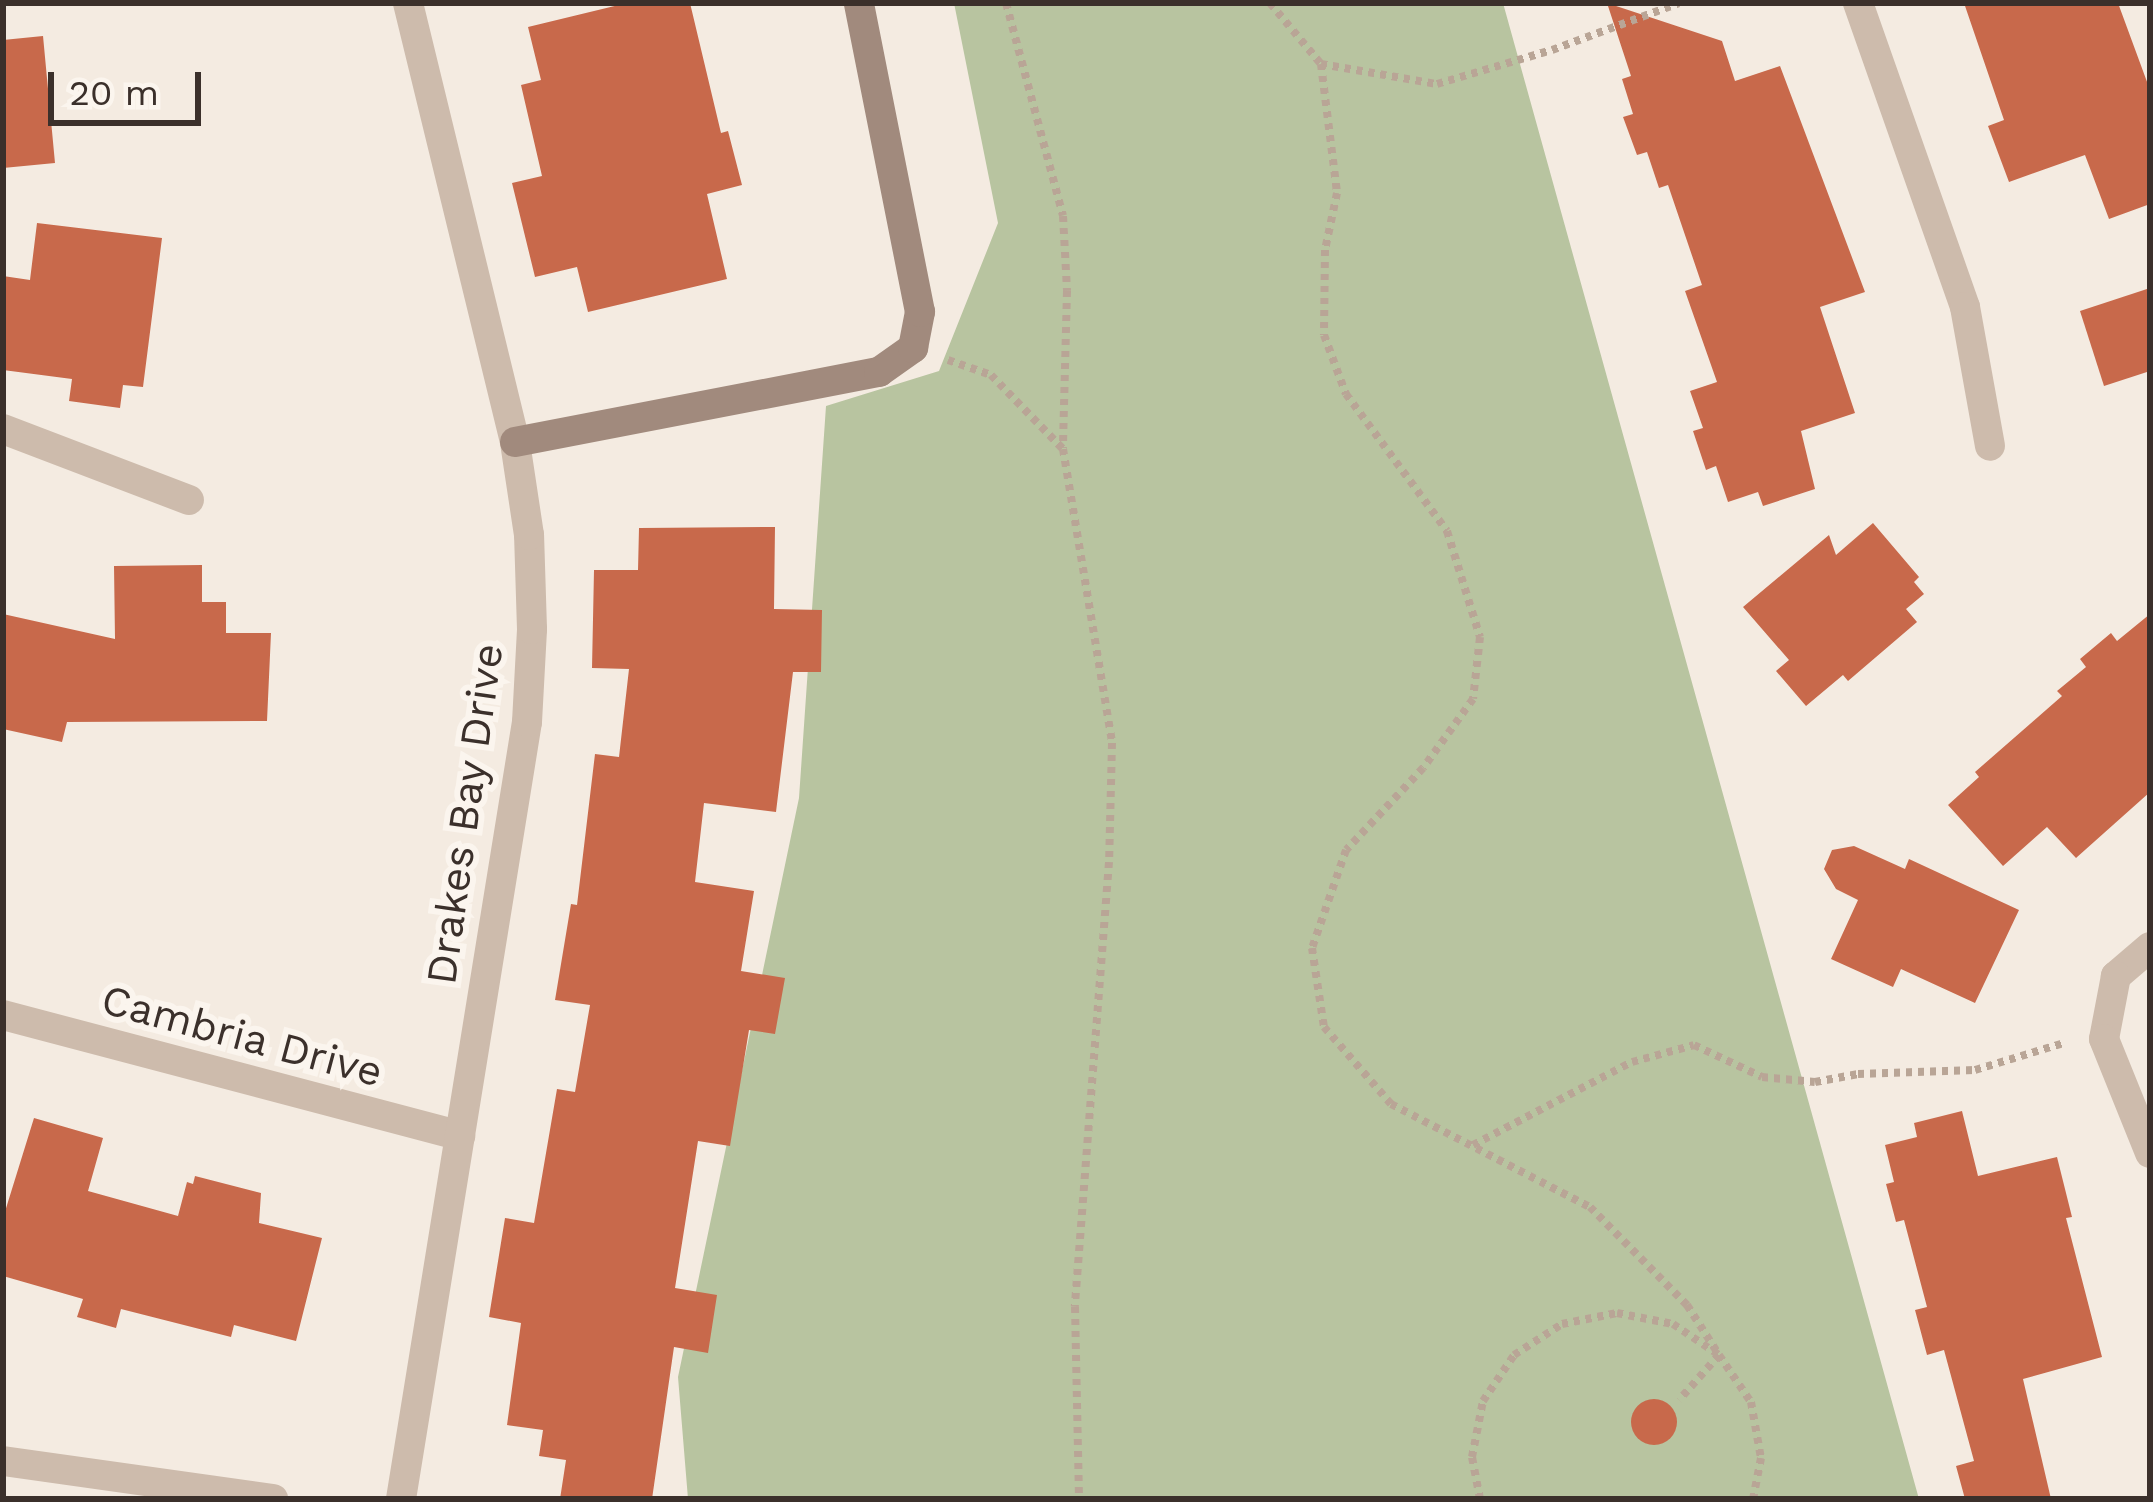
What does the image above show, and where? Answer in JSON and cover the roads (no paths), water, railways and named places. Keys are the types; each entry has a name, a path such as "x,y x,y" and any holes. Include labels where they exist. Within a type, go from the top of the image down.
{"street":[{"name":"Drakes Bay Drive","path":"401,1499 526,722 532,629 529,535 514,442 408,3"},
{"path":"514,442 880,372 913,348 920,311 859,3"},
{"path":"1858,3 1965,307 1990,446"},
{"path":"3,429 189,500"},
{"path":"2150,947 2116,976 2104,1039 2150,1153"},
{"name":"Cambria Drive","path":"3,1015 460,1136"},
{"path":"3,1461 273,1499"}]}
